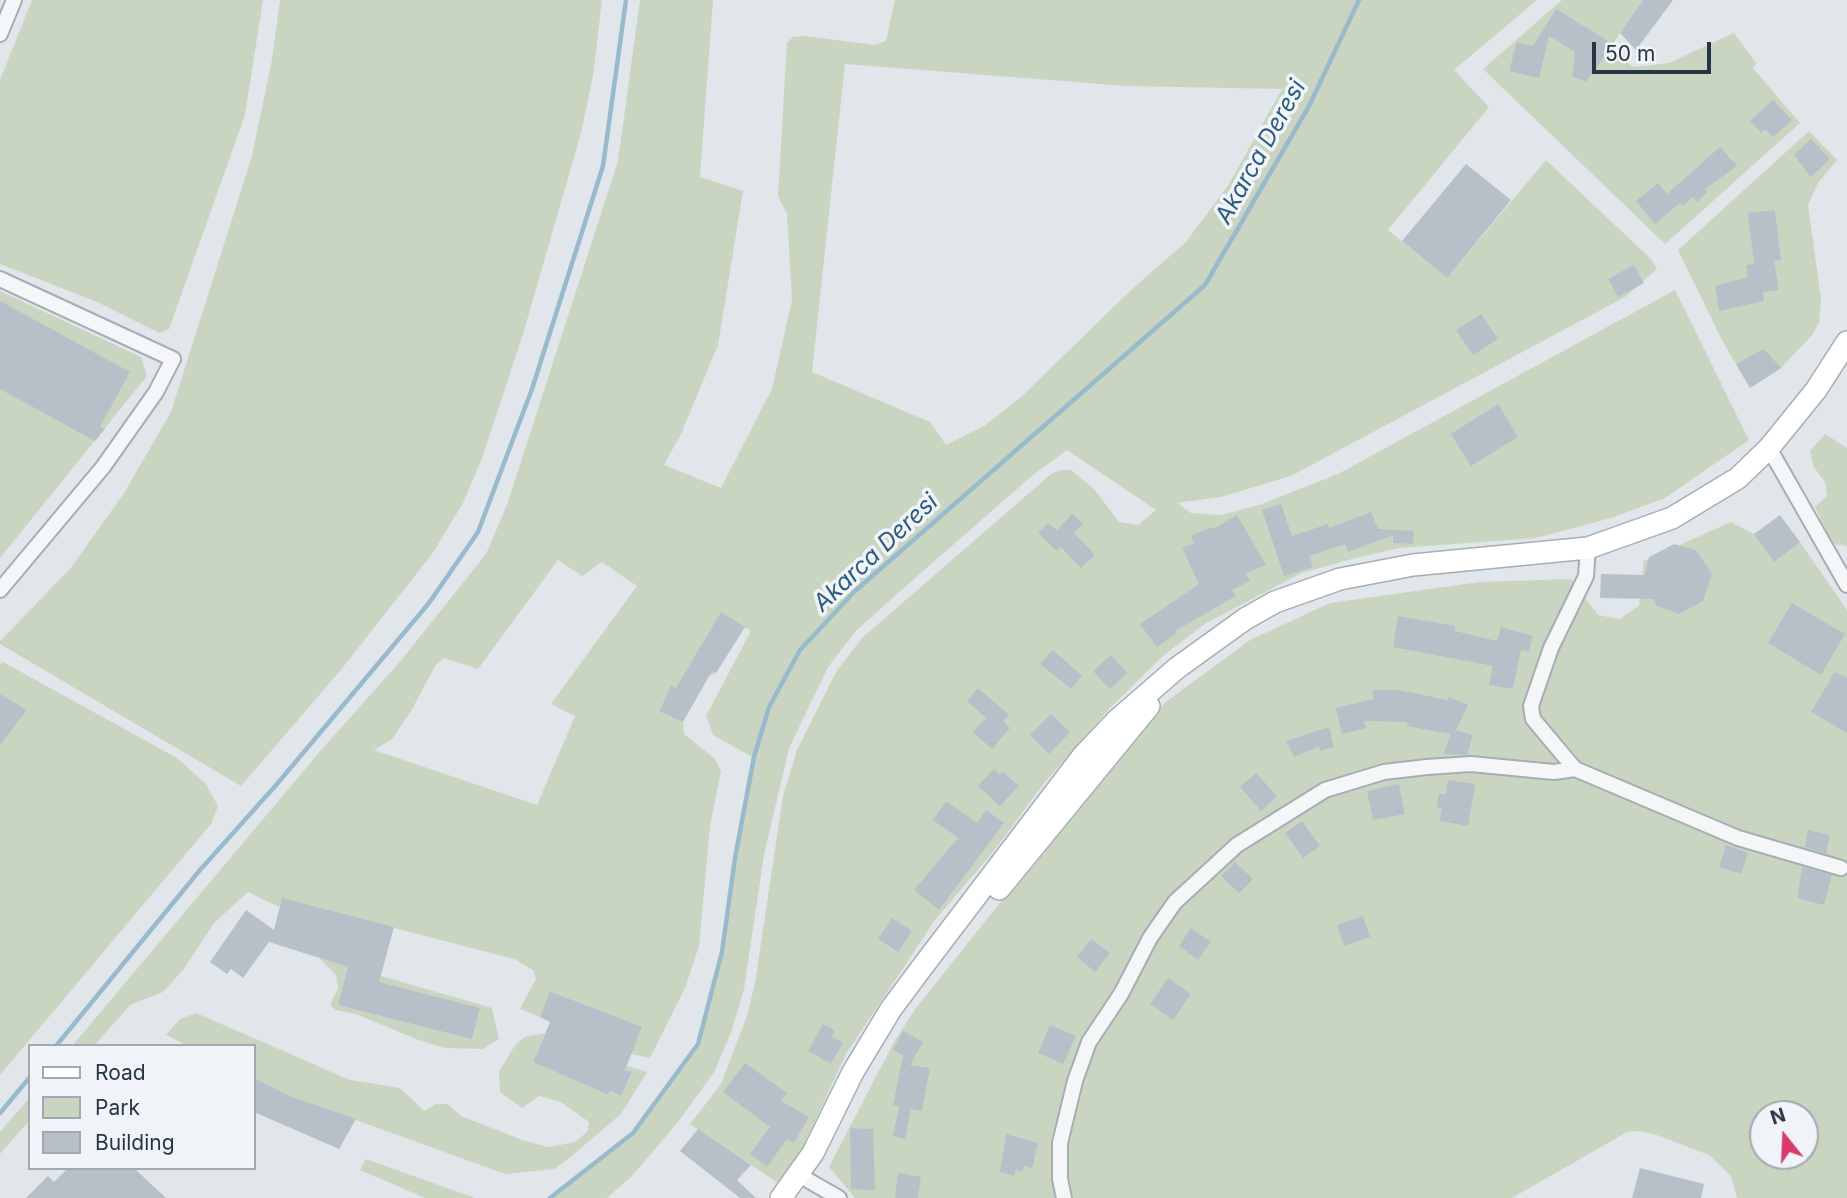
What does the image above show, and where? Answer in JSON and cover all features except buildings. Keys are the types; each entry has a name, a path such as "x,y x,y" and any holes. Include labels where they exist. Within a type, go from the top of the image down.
{"main road":[{"path":"1772,453 1847,342"},
{"path":"797,1198 853,1072 891,1009 1082,757 1116,721 1207,643 1265,608 1340,579 1413,565 1588,553 1672,517 1738,478 1800,430 1847,365"},
{"path":"781,1198 805,1178"}],"street":[{"path":"0,34 14,0"},
{"path":"0,279 173,359 156,392 103,467 0,590"},
{"path":"1772,453 1845,577"},
{"path":"1588,553 1586,576 1551,648 1531,706 1533,719 1575,769 1738,838 1841,868"},
{"path":"1064,1198 1060,1179 1060,1143 1075,1081 1089,1042 1121,994 1150,938 1175,902 1237,845 1300,802 1325,790 1384,772 1471,764 1553,772 1575,769"},
{"path":"805,1178 839,1198"}],"green space":[{"path":"32,0 263,0 245,115 169,329 159,333 97,302 0,264 0,80"},
{"path":"280,0 602,0 593,76 581,133 523,334 482,458 463,503 432,554 340,671 241,786 0,644 0,641 70,569 124,493 171,412 252,156 272,60"},
{"path":"640,0 713,0 700,177 743,191 718,345 681,434 664,465 721,488 772,389 792,300 787,214 778,196 787,43 793,37 804,36 875,45 886,41 895,0 1537,0 1454,70 1489,107 1388,230 1447,278 1546,160 1651,259 1657,269 1625,297 1291,476 1221,497 1177,503 1191,513 1221,515 1259,505 1338,474 1675,290 1749,440 1665,498 1611,518 1536,538 1399,548 1352,559 1302,573 1206,623 1163,656 1110,708 1045,782 993,852 935,920 846,1054 796,1162 778,1183 690,1124 721,1084 747,1016 755,983 783,796 797,750 836,672 862,638 1051,474 1060,470 1071,470 1094,489 1119,522 1138,525 1156,510 1067,450 1033,475 855,632 828,667 789,748 764,855 744,989 731,1033 714,1072 678,1122 632,1176 607,1198 550,1198 633,1133 698,1044 722,952 735,858 754,758 713,735 706,716 751,631 745,627 716,673 708,677 695,697 671,686 659,710 683,722 684,734 715,759 721,771 710,826 699,946 685,988 650,1058 631,1054 641,1027 551,991 540,1017 520,1009 536,979 533,970 514,959 282,899 279,907 248,892 214,923 183,970 163,992 130,1005 96,1044 74,1044 322,749 399,663 486,554 507,505 618,161","holes":["845,64 1127,86 1282,89 1229,184 1186,242 1131,290 1021,397 984,426 946,445 930,422 812,372","558,560 582,576 602,562 637,586 551,704 575,716 537,805 374,750 392,739 411,711 435,666 444,658 478,669"]},
{"path":"1562,0 1643,0 1610,48 1633,67 1669,63 1734,33 1756,63 1753,68 1800,123 1665,244 1483,69"},
{"path":"1809,131 1837,160 1818,183 1808,205 1821,299 1819,322 1813,334 1781,368 1750,388 1723,342 1678,250"},
{"path":"0,291 141,357 147,376 0,558"},
{"path":"1825,434 1847,448 1847,546 1834,544 1815,507 1827,496 1825,482 1813,466 1810,451"},
{"path":"1731,522 1754,534 1800,542 1847,610 1847,1198 1737,1198 1731,1176 1709,1155 1654,1134 1637,1131 1627,1132 1512,1198 855,1198 829,1167 894,1042 916,1008 1139,728 1167,701 1250,640 1330,603 1480,582 1571,579 1598,615 1619,619 1639,606 1644,561"},
{"path":"3,662 177,758 205,783 218,806 211,824 0,1075 0,742 26,710 0,694 0,664"},
{"path":"319,958 492,1008 499,1039 483,1049 445,1048 356,1014 336,1010 330,1005 338,988 336,975"},
{"path":"196,1013 350,1080 400,1088 424,1111 436,1104 448,1104 461,1116 525,1141 549,1147 575,1142 588,1131 589,1122 561,1102 539,1096 522,1108 500,1092 499,1071 516,1044 525,1037 545,1033 533,1062 608,1095 610,1091 621,1096 632,1073 620,1068 622,1064 647,1072 621,1114 568,1159 554,1169 505,1174 290,1096 256,1079 256,1044 184,1044 166,1035 180,1019"},
{"path":"28,1099 28,1122 0,1154 0,1132"},
{"path":"366,1159 475,1198 425,1198 360,1170"}],"waterway":[{"path":"58,1044 200,870 277,784 429,603 478,532 532,389 603,166 626,0"},
{"name":"Akarca Deresi","path":"550,1198 633,1133 698,1044 722,952 735,858 754,757 769,707 800,650 854,592 1205,285 1309,106 1359,0"},
{"path":"0,1113 28,1079"}]}
